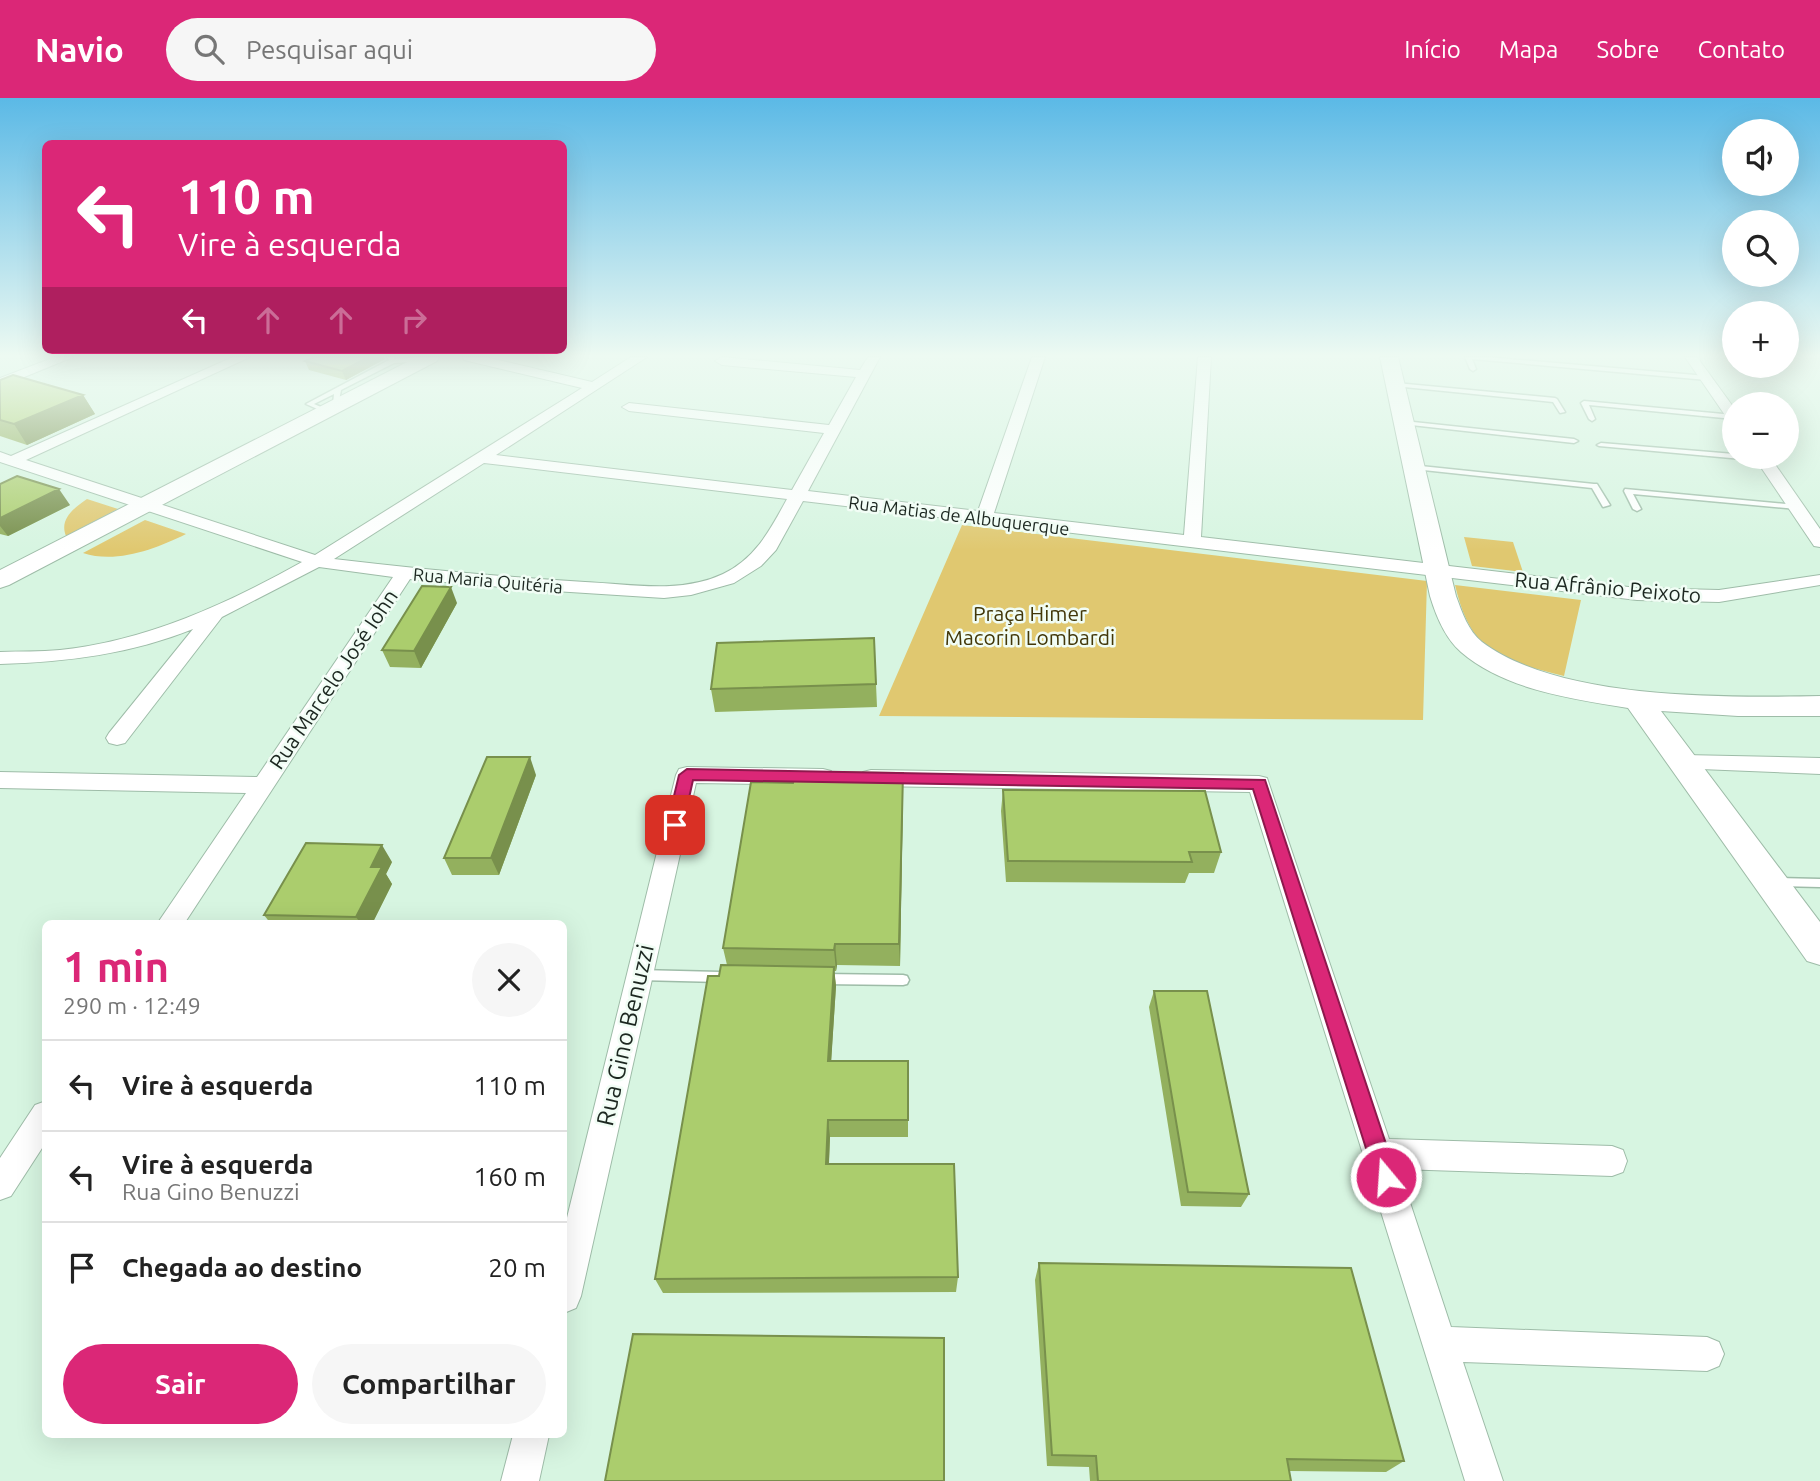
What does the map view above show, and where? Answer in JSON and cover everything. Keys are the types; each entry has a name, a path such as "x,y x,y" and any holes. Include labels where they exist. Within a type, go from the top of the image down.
{"street":[{"path":"6,459 93,422"},
{"path":"0,580 297,422"},
{"path":"0,658 42,657 106,647 213,617 319,562 538,422"},
{"path":"758,422 833,430"},
{"name":"Rua Maria Quitéria","path":"145,505 319,562 405,573 635,591 691,589 728,579 755,562 774,539 795,495 838,422"},
{"path":"984,518 1017,422"},
{"path":"1192,543 1200,422"},
{"path":"1404,423 1451,617 1473,648 1506,668 1575,689 1714,706 1820,706"},
{"name":"Rua Matias de Albuquerque","path":"481,458 1438,572"},
{"path":"6,459 145,505"},
{"path":"1771,469 1820,542"},
{"path":"21,480 41,470"},
{"name":"Rua Afrânio Peixoto","path":"1438,572 1693,597 1746,594 1820,580"},
{"name":"Rua Marcelo José Iohn","path":"173,920 405,573"},
{"path":"117,738 213,617"},
{"path":"1636,698 1820,950"},
{"path":"1684,764 1820,766"},
{"name":"Rua Gino Benuzzi","path":"567,1283 687,775 1259,784 1378,1153"},
{"path":"0,780 261,785"},
{"path":"0,1185 42,1121"},
{"path":"1484,1481 1378,1153 1612,1161"},
{"path":"1440,1343 1707,1354"},
{"path":"520,1481 530,1438"}],"lane":[{"path":"1404,423 1574,441"},
{"path":"1601,445 1722,455"},
{"path":"1414,467 1594,486 1606,505"},
{"path":"1637,509 1628,491 1797,507"},
{"path":"1770,882 1820,883"},
{"path":"639,975 737,977"},
{"path":"806,979 903,981"}],"green space":[{"path":"87,499 118,509 66,536 66,519"},
{"path":"145,520 186,534 149,550 122,556 83,553"},
{"name":"Praça Himer Macorin Lombardi","path":"962,525 1427,581 1423,720 879,716"},
{"path":"1464,537 1513,542 1523,572 1472,566"},
{"path":"1455,585 1581,600 1564,676 1522,665 1492,650 1480,640 1470,626"}],"building":[{"path":"17,476 59,489 0,518 0,484"},
{"path":"422,586 451,587 414,651 382,650"},
{"path":"874,638 876,684 711,689 717,643"},
{"path":"487,757 530,757 491,858 444,858"},
{"path":"795,772 903,773 899,944 835,944 834,950 723,948 751,782 793,783"},
{"path":"1003,790 1205,791 1221,852 1189,852 1192,862 1008,861"},
{"path":"306,843 382,845 371,867 382,867 356,917 264,915"},
{"path":"721,965 834,967 828,1061 908,1061 908,1120 828,1120 826,1164 954,1164 958,1277 655,1279 708,976 719,976"},
{"path":"1154,991 1207,991 1249,1194 1188,1192"},
{"path":"1039,1263 1351,1268 1404,1461 1287,1459 1291,1481 1098,1481 1096,1456 1052,1455"},
{"path":"633,1334 944,1338 944,1481 605,1481"}],"route":[{"path":"675,825 687,775 1259,784 1386,1177"}]}
